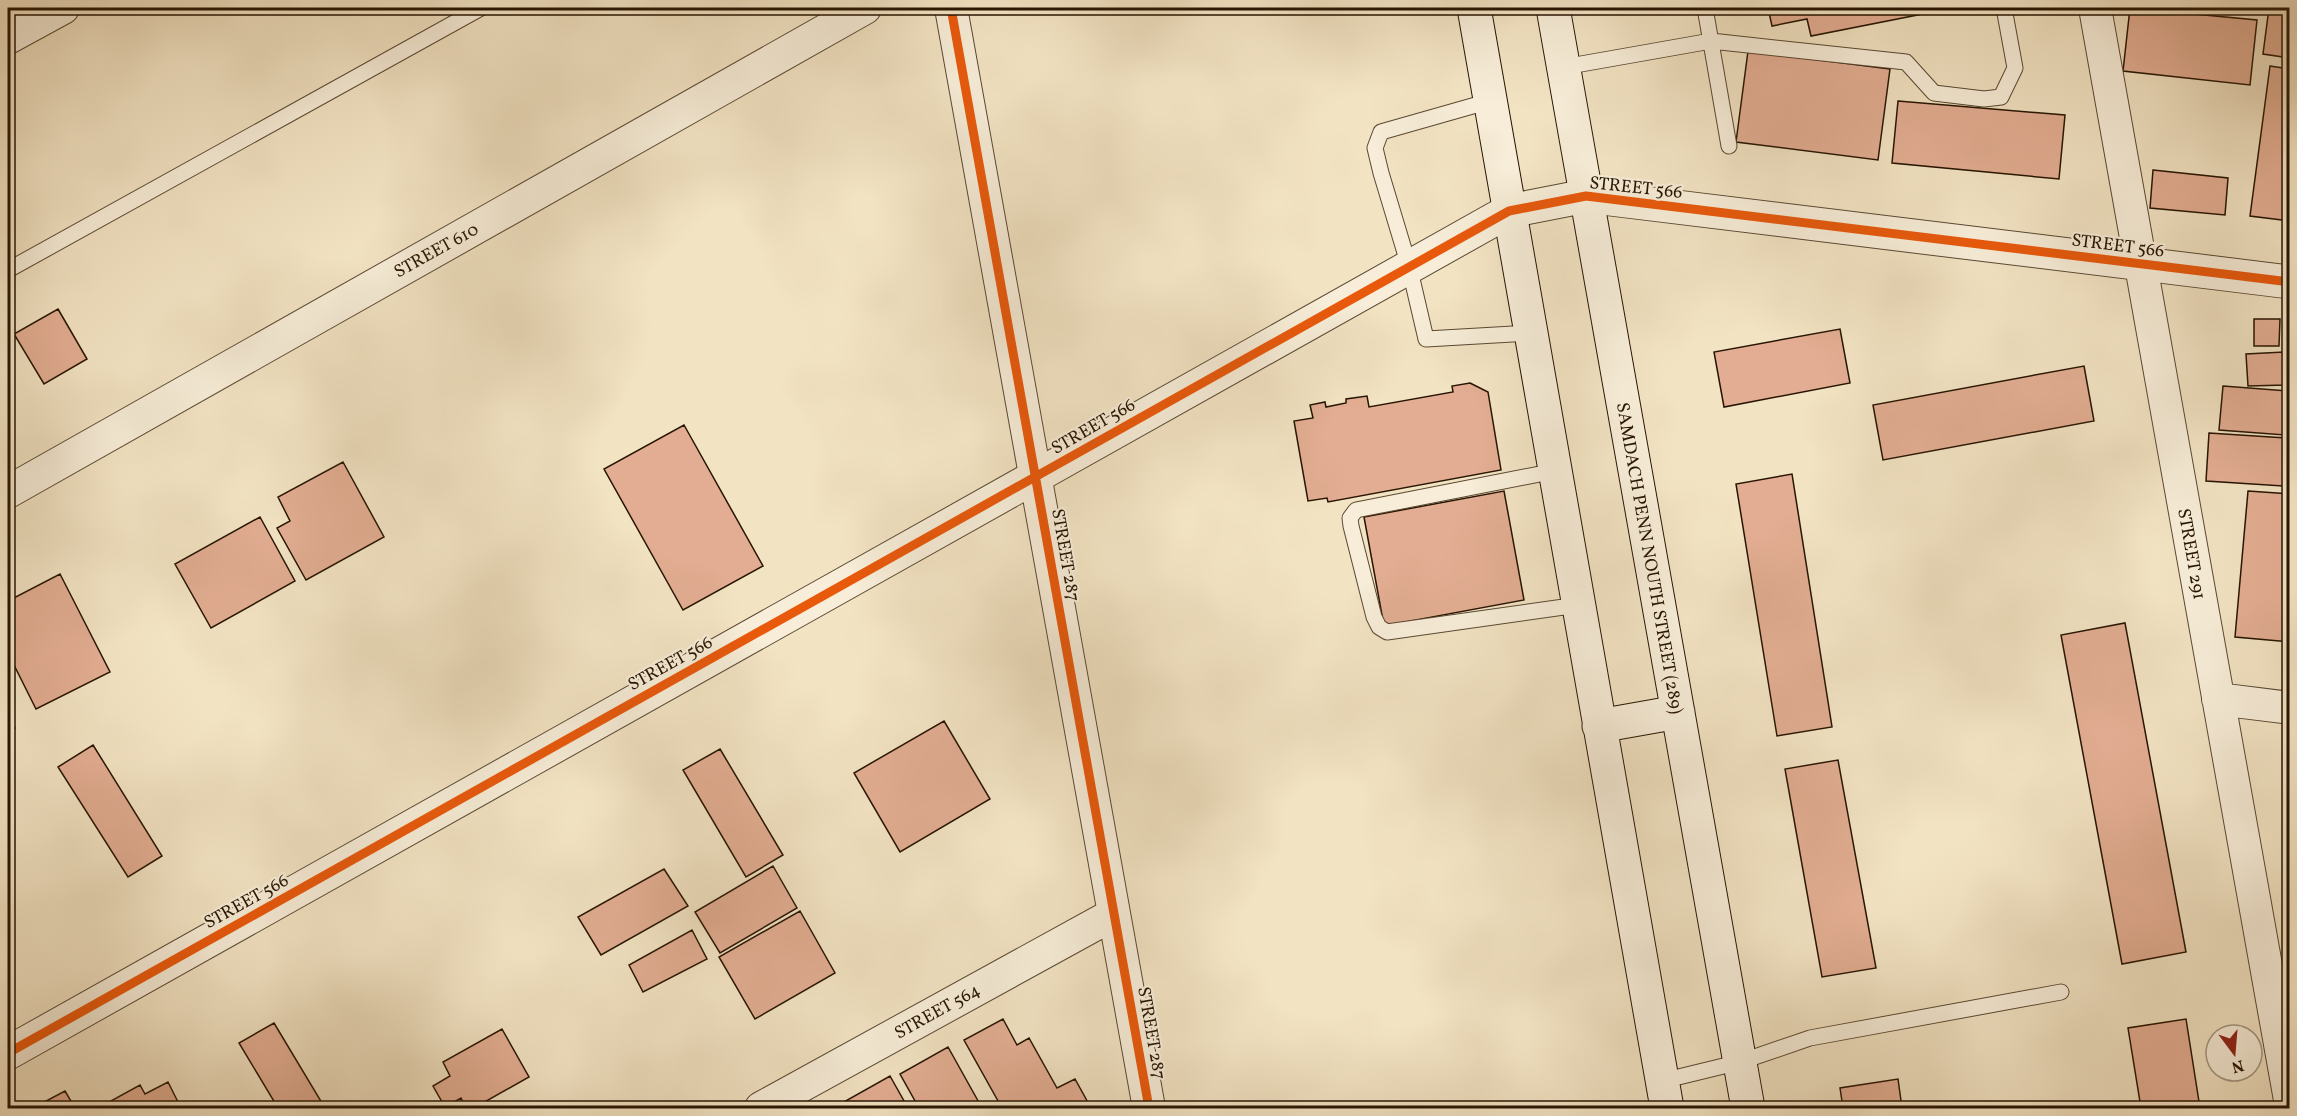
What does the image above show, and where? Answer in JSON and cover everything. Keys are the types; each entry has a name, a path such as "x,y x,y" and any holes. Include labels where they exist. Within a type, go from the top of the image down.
{"street":[{"path":"8,38 63,8"},
{"name":"STREET 610","path":"8,492 865,8"},
{"name":"STREET 287","path":"951,8 1149,1108"},
{"path":"1474,8 1665,1094"},
{"name":"SAMDACH PENN NOUTH STREET (289)","path":"1553,8 1748,1108"},
{"name":"STREET 291","path":"2095,8 2218,699 2284,1035 2289,1100"},
{"name":"STREET 566","path":"8,1053 1509,212 1586,196 2289,282"},
{"path":"2218,699 2289,708"},
{"path":"1599,726 1678,712"},
{"name":"STREET 564","path":"761,1108 1114,914"}],"lane":[{"path":"8,270 481,8"},
{"path":"1705,8 1729,146"},
{"path":"1564,67 1711,41 1906,62 1934,93 1984,99 2001,97 2015,68 2004,8"},
{"path":"1490,101 1381,132 1375,148 1409,266 1426,339 1532,333"},
{"path":"1555,471 1356,510 1350,518 1351,526 1374,617 1379,627 1387,632 1578,604"},
{"path":"1665,1094 1740,1062 1810,1038 2061,992"}],"building":[{"path":"1768,8 1953,8 1811,36 1807,19 1772,26"},
{"path":"2130,8 2257,20 2250,85 2123,71"},
{"path":"2215,8 2254,8 2254,12"},
{"path":"2269,8 2290,8 2290,58 2263,54"},
{"path":"1748,51 1890,69 1878,160 1736,142"},
{"path":"2270,66 2290,69 2290,221 2250,216"},
{"path":"1898,101 2065,115 2059,179 1892,163"},
{"path":"2153,170 2228,178 2225,215 2150,208"},
{"path":"58,309 87,359 44,384 14,334"},
{"path":"2254,319 2280,319 2279,346 2254,346"},
{"path":"1840,329 1850,383 1724,407 1714,352"},
{"path":"2284,352 2286,385 2248,386 2246,354"},
{"path":"2084,366 2094,421 1883,460 1873,405"},
{"path":"1470,383 1488,392 1501,470 1328,502 1327,498 1308,501 1294,421 1313,418 1310,405 1325,402 1326,407 1346,403 1346,399 1367,396 1369,407 1453,392 1452,386"},
{"path":"2223,386 2288,391 2285,435 2219,430"},
{"path":"684,425 763,566 683,610 604,469"},
{"path":"2209,433 2286,438 2283,486 2206,481"},
{"path":"343,462 384,537 306,580 277,528 290,521 278,497"},
{"path":"1792,474 1832,727 1777,736 1736,484"},
{"path":"1504,491 1524,600 1384,626 1364,517"},
{"path":"2248,491 2290,494 2290,642 2235,637"},
{"path":"260,517 295,581 211,628 175,564"},
{"path":"60,574 110,672 36,709 8,653 8,601"},
{"path":"2125,623 2186,952 2122,964 2061,635"},
{"path":"8,716 15,728 8,732"},
{"path":"944,721 990,799 900,852 854,773"},
{"path":"93,745 162,856 128,877 58,767"},
{"path":"720,749 783,855 746,877 683,770"},
{"path":"1838,760 1876,968 1822,977 1785,769"},
{"path":"773,866 797,908 720,953 695,912"},
{"path":"664,869 688,906 601,955 578,917"},
{"path":"800,911 835,973 755,1019 719,957"},
{"path":"692,930 707,959 643,992 629,965"},
{"path":"1003,1019 1017,1045 1029,1038 1057,1088 1075,1079 1091,1108 1002,1108 964,1040"},
{"path":"2186,1019 2200,1108 2141,1108 2128,1028"},
{"path":"274,1023 325,1108 278,1108 239,1043"},
{"path":"502,1029 529,1077 474,1108 466,1108 461,1098 445,1107 433,1086 450,1076 443,1062"},
{"path":"948,1047 982,1108 919,1108 900,1074"},
{"path":"890,1076 908,1108 845,1108 842,1103"},
{"path":"1898,1079 1902,1108 1843,1108 1840,1088"},
{"path":"168,1082 181,1108 112,1108 109,1102 140,1085 145,1094"},
{"path":"65,1091 75,1108 33,1108"}],"cycle path":[{"path":"951,8 1149,1108"},
{"path":"8,1053 1509,211 1586,196 2290,282"}]}
